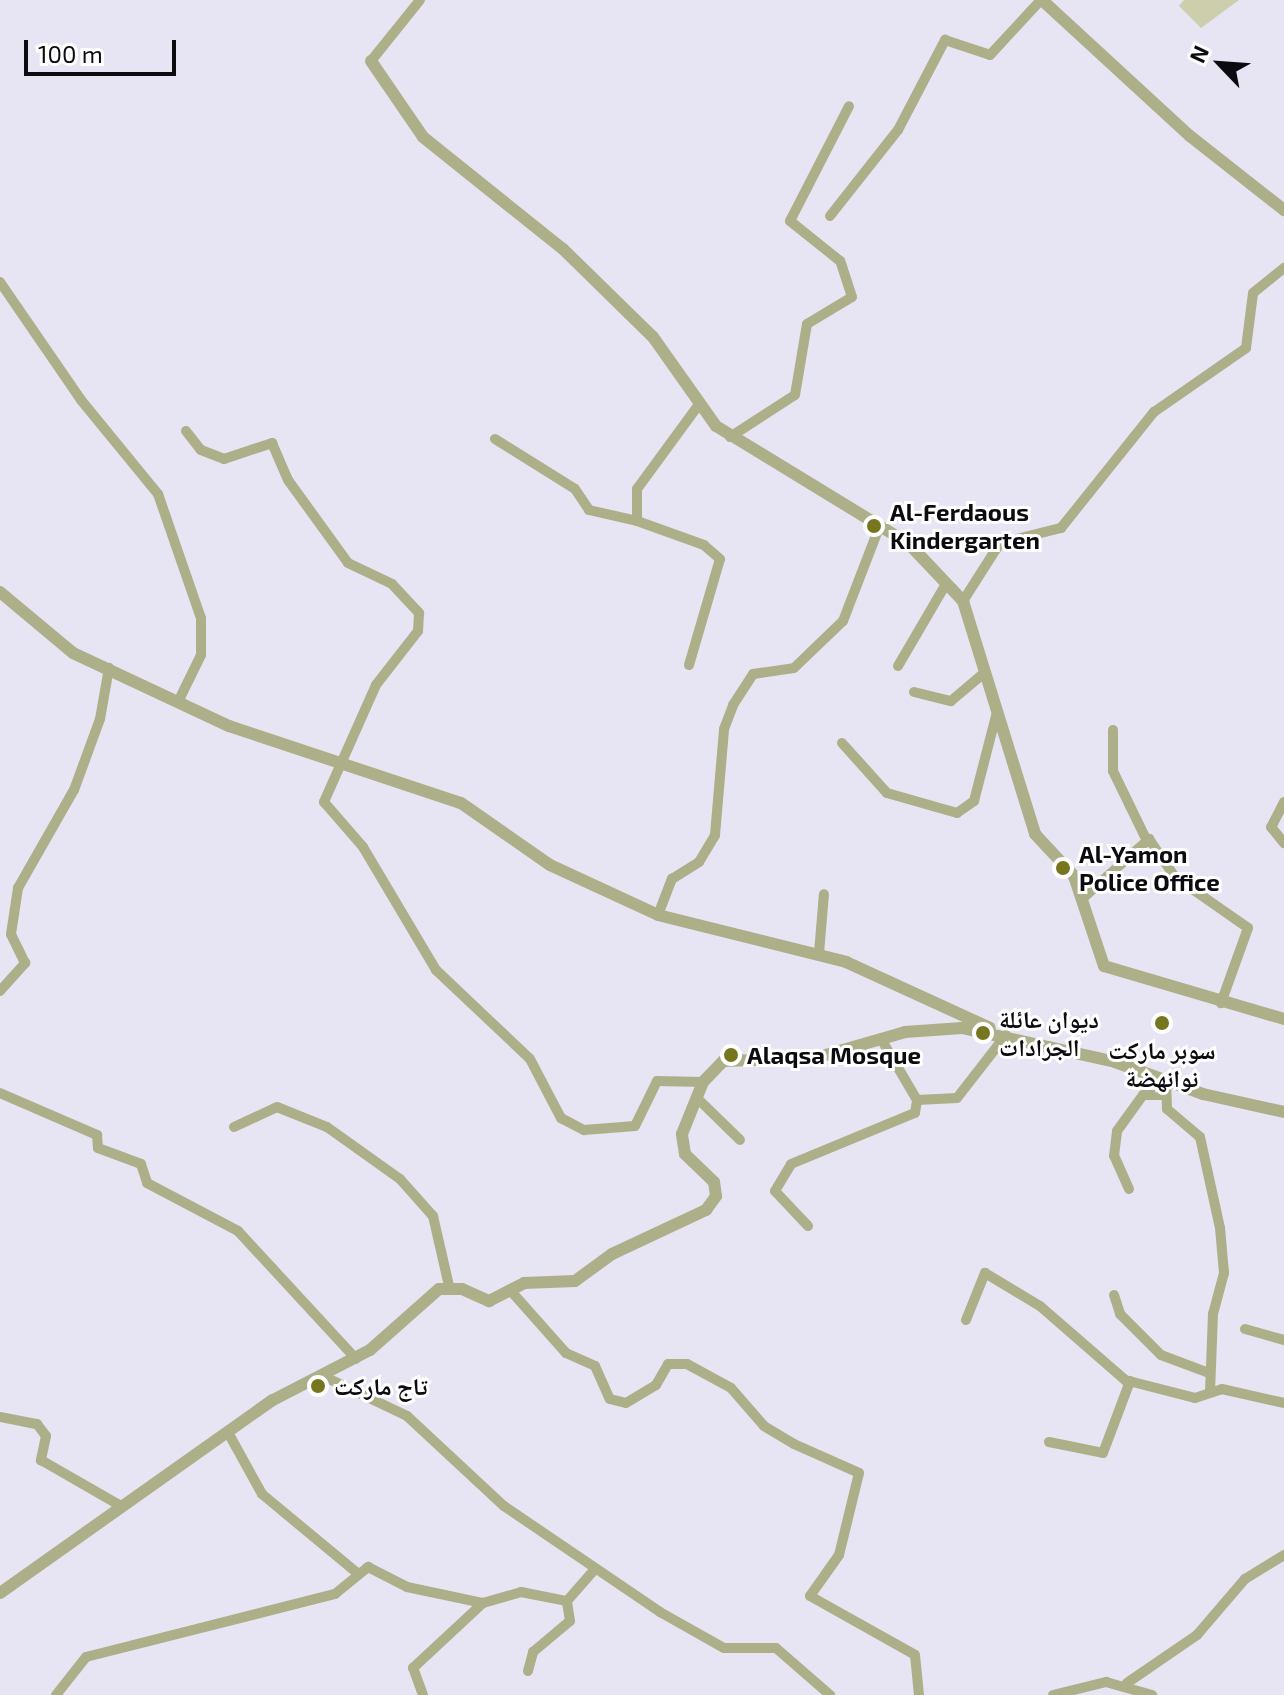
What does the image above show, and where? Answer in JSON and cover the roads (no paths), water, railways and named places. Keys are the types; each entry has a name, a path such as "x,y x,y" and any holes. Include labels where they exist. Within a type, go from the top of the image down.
{"street":[{"path":"420,0 371,61 423,137 563,249 662,346 697,407 730,437 880,525 963,601 983,674 1035,834 1068,867 1083,898 1094,950 1110,970 1284,1019"},
{"path":"830,216 898,130 945,40 990,55 1042,0 1190,136 1284,210"},
{"path":"730,437 795,395 807,324 852,297 840,261 790,221 849,106"},
{"path":"963,601 1000,543 1061,528 1154,412 1246,348 1253,293 1284,268"},
{"path":"0,282 81,400 158,494 201,618 201,655 178,702"},
{"path":"637,521 641,480 697,407"},
{"path":"186,431 201,450 224,459 272,443 288,480 348,563 392,584 419,613 418,631 376,685 341,760 327,813 363,847 436,970 536,1066 561,1118 596,1133 627,1130 657,1081 703,1082"},
{"path":"495,439 575,489 589,510 637,521 718,555 689,665"},
{"path":"658,915 672,879 699,862 715,835 728,712 753,674 794,668 843,621 880,525"},
{"path":"898,666 946,584"},
{"path":"0,592 47,638 229,726 341,760 461,803 550,865 658,915 819,953 1006,1035"},
{"path":"0,991 25,963 11,934 18,888 74,790 100,719 109,668"},
{"path":"914,692 957,700 983,674"},
{"path":"842,743 887,793 957,813 974,801 997,710"},
{"path":"1113,730 1113,771 1145,837 1175,877 1248,928 1221,1003"},
{"path":"1284,802 1271,827 1284,843"},
{"path":"1083,898 1145,837"},
{"path":"819,953 824,894"},
{"path":"449,1286 489,1301 511,1291 580,1279 612,1254 711,1206 714,1182 689,1159 681,1140 703,1082 728,1060 815,1058 881,1039 962,1028 1006,1035 1284,1112"},
{"path":"917,1100 957,1098 1006,1035"},
{"path":"808,1226 775,1191 791,1164 915,1113 917,1100 881,1039"},
{"path":"1166,1080 1163,1095 1167,1109 1200,1137 1220,1228 1224,1273 1209,1373 1210,1391"},
{"path":"0,1093 97,1135 98,1148 141,1164 147,1183 238,1231 356,1359"},
{"path":"1129,1189 1114,1156 1117,1131 1143,1095 1163,1095"},
{"path":"697,1098 740,1140"},
{"path":"234,1127 277,1107 327,1127 400,1179 433,1216 449,1286"},
{"path":"966,1320 985,1273 1040,1306 1100,1365 1130,1381 1195,1398 1210,1391 1284,1403"},
{"path":"0,1593 121,1506 230,1436 273,1400 325,1377 356,1359 449,1286"},
{"path":"511,1291 566,1353 595,1366 610,1399 626,1403 656,1385 668,1364 687,1364 731,1388 764,1426 859,1473 839,1555 810,1596 915,1655 919,1695"},
{"path":"1114,1295 1120,1314 1161,1355 1209,1373"},
{"path":"1245,1329 1284,1340"},
{"path":"325,1377 407,1416 504,1506 595,1569 719,1646 776,1648 830,1695"},
{"path":"1049,1442 1103,1453 1130,1381"},
{"path":"0,1417 37,1424 46,1436 41,1460 121,1506"},
{"path":"230,1436 262,1494 356,1572"},
{"path":"1133,1689 1197,1635 1235,1588 1284,1555"},
{"path":"56,1695 86,1657 335,1594 356,1572 368,1567 407,1587 483,1603"},
{"path":"528,1671 533,1652 570,1621 567,1601 595,1569"},
{"path":"423,1695 413,1668 483,1603 521,1592 567,1601"},
{"path":"1053,1695 1133,1689 1152,1695"}],"place":[{"name":"Al-Ferdaous Kindergarten","path":"874,526"},
{"name":"Al-Yamon Police Office","path":"1063,868"},
{"name":"سوبر ماركت نوانهضة","path":"1162,1023"},
{"name":"ديوان عائلة الجرادات","path":"983,1033"},
{"name":"Alaqsa Mosque","path":"731,1055"},
{"name":"تاج ماركت","path":"318,1386"}]}
